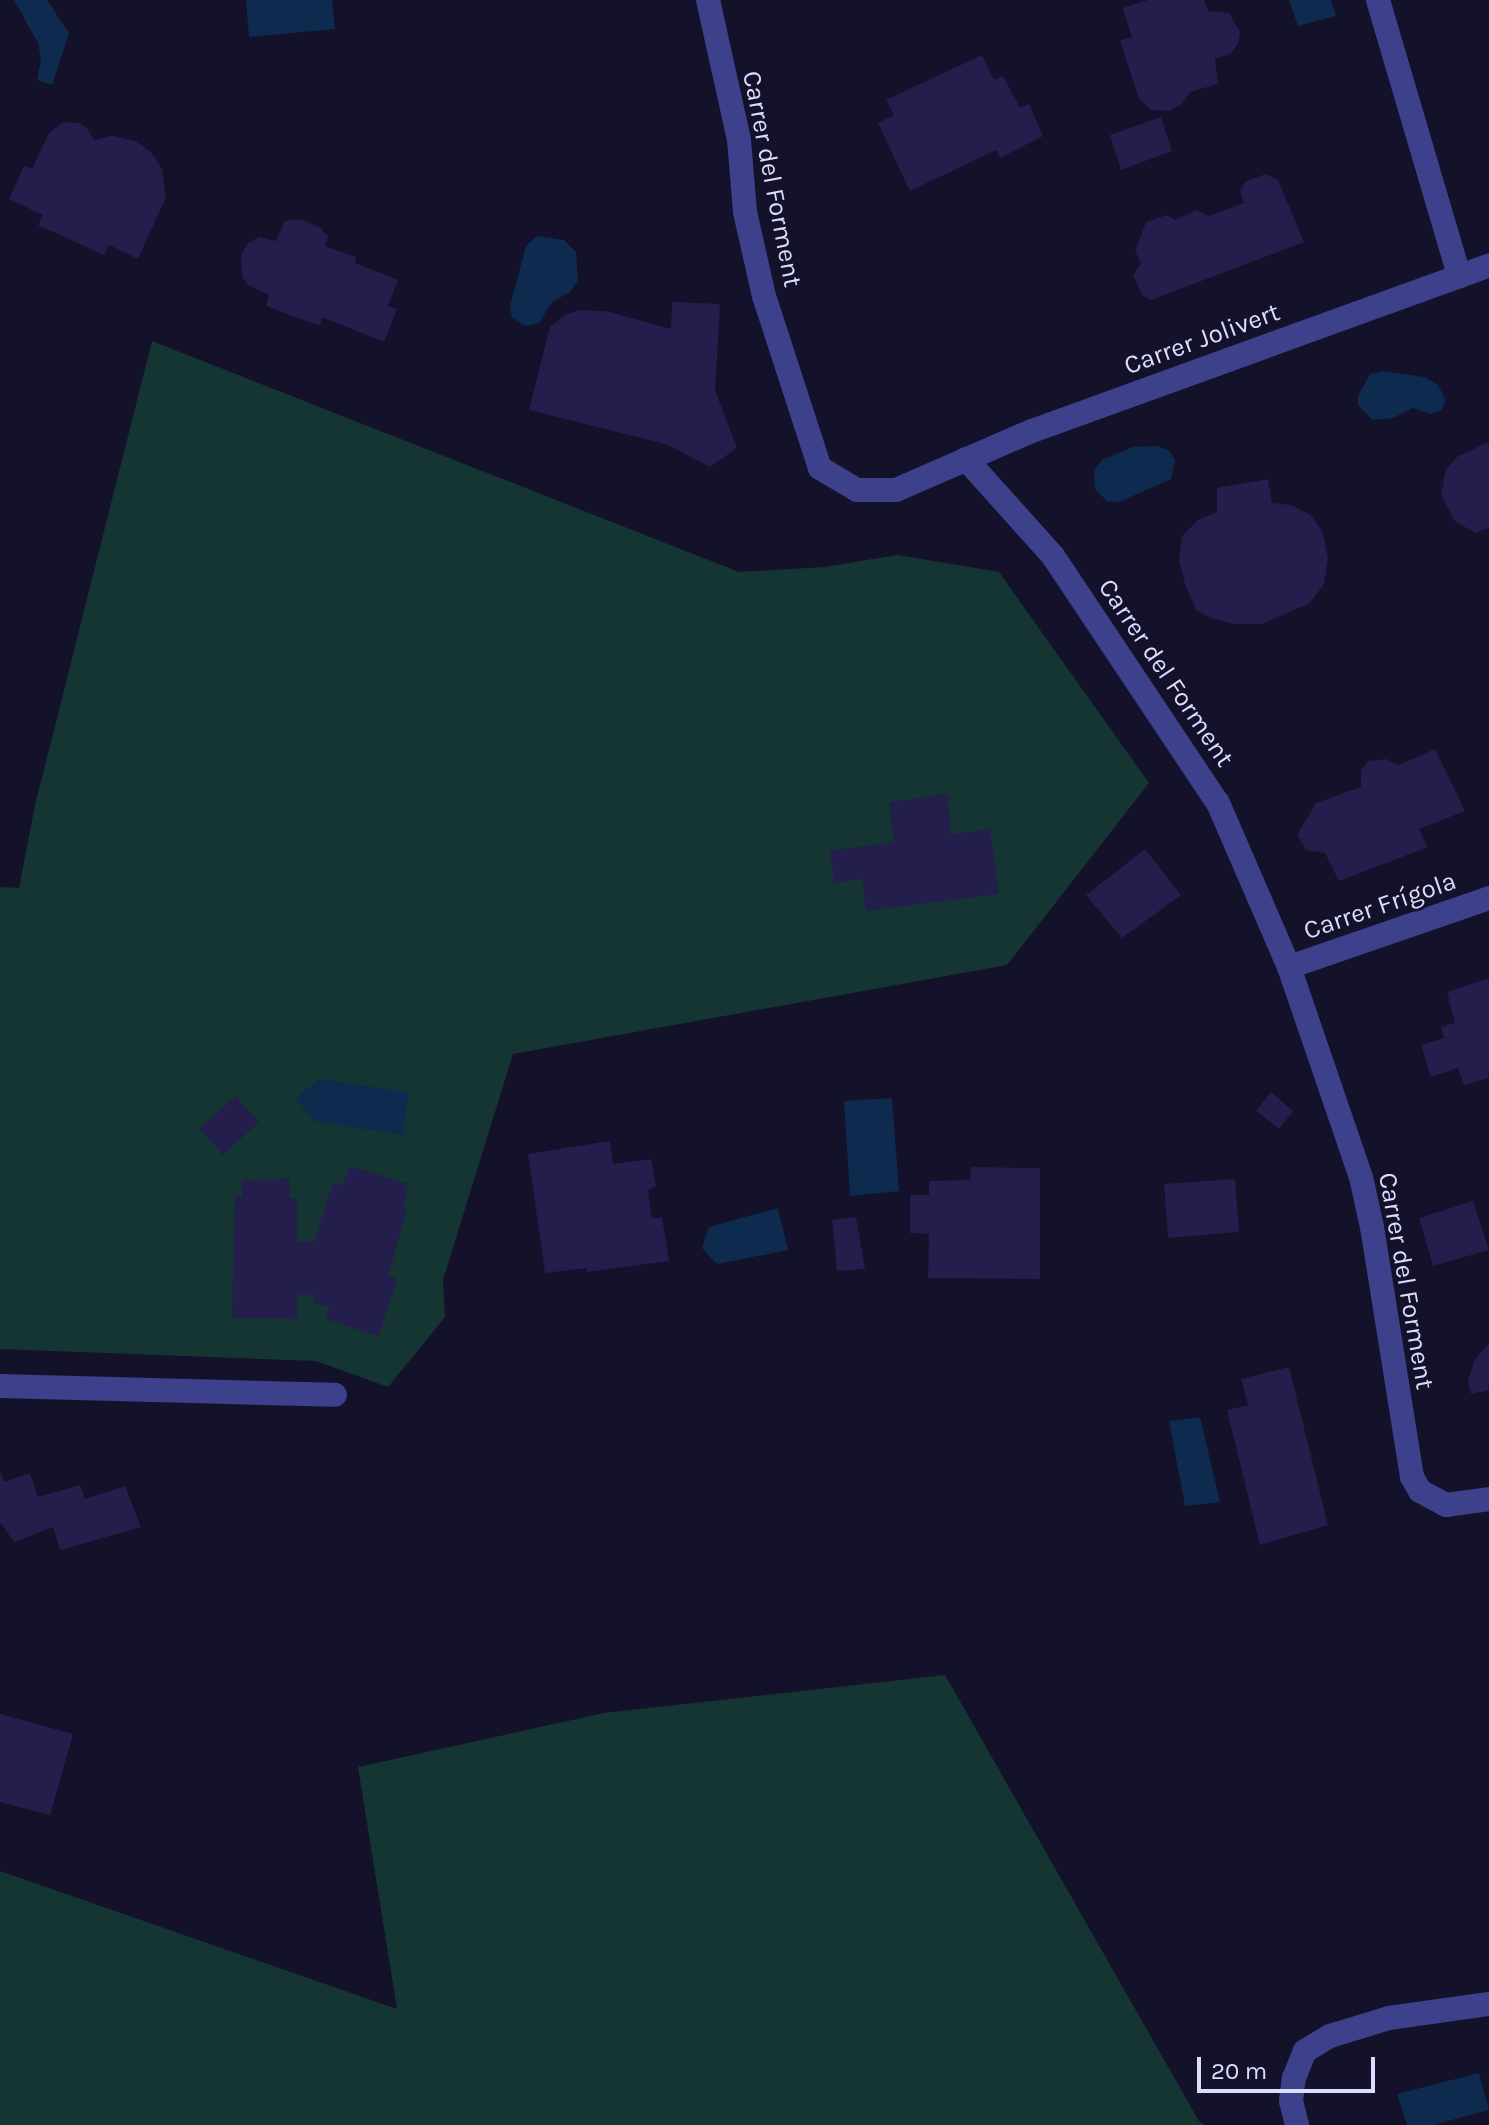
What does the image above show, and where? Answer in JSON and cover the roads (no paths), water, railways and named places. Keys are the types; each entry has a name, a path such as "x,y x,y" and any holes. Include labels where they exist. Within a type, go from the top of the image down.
{"street":[{"name":"Carrer del Forment","path":"708,0 739,140 753,251 820,468 857,490 896,490 966,459 1053,556 1218,803 1289,967 1361,1177 1372,1227 1412,1477 1420,1491 1446,1505 1489,1499"},
{"path":"1378,0 1459,276"},
{"name":"Carrer Jolivert","path":"966,459 1032,431 1489,266"},
{"name":"Carrer Frígola","path":"1289,967 1489,898"},
{"path":"0,1386 335,1395"},
{"path":"1297,2125 1291,2101 1294,2078 1305,2051 1330,2036 1389,2018 1489,2004"}],"water":[{"path":"14,0 47,0 69,33 52,85 37,80 41,59 38,43"},
{"path":"246,0 332,0 335,29 249,37"},
{"path":"1289,0 1331,0 1336,16 1298,26"},
{"path":"537,236 564,240 576,252 578,280 570,292 552,302 539,323 526,326 512,318 510,306 526,246"},
{"path":"1382,371 1424,377 1438,385 1446,401 1441,410 1430,414 1413,408 1393,418 1372,420 1358,405 1358,396 1370,374"},
{"path":"1158,446 1169,451 1175,460 1171,479 1119,502 1107,501 1095,489 1094,470 1102,460 1133,447"},
{"path":"320,1079 409,1093 403,1135 314,1121 296,1098"},
{"path":"892,1098 899,1191 850,1196 844,1101"},
{"path":"778,1208 788,1250 717,1264 702,1248 709,1227"},
{"path":"1200,1417 1220,1502 1185,1506 1169,1421"},
{"path":"1479,2073 1489,2110 1433,2125 1407,2125 1397,2094"}]}
